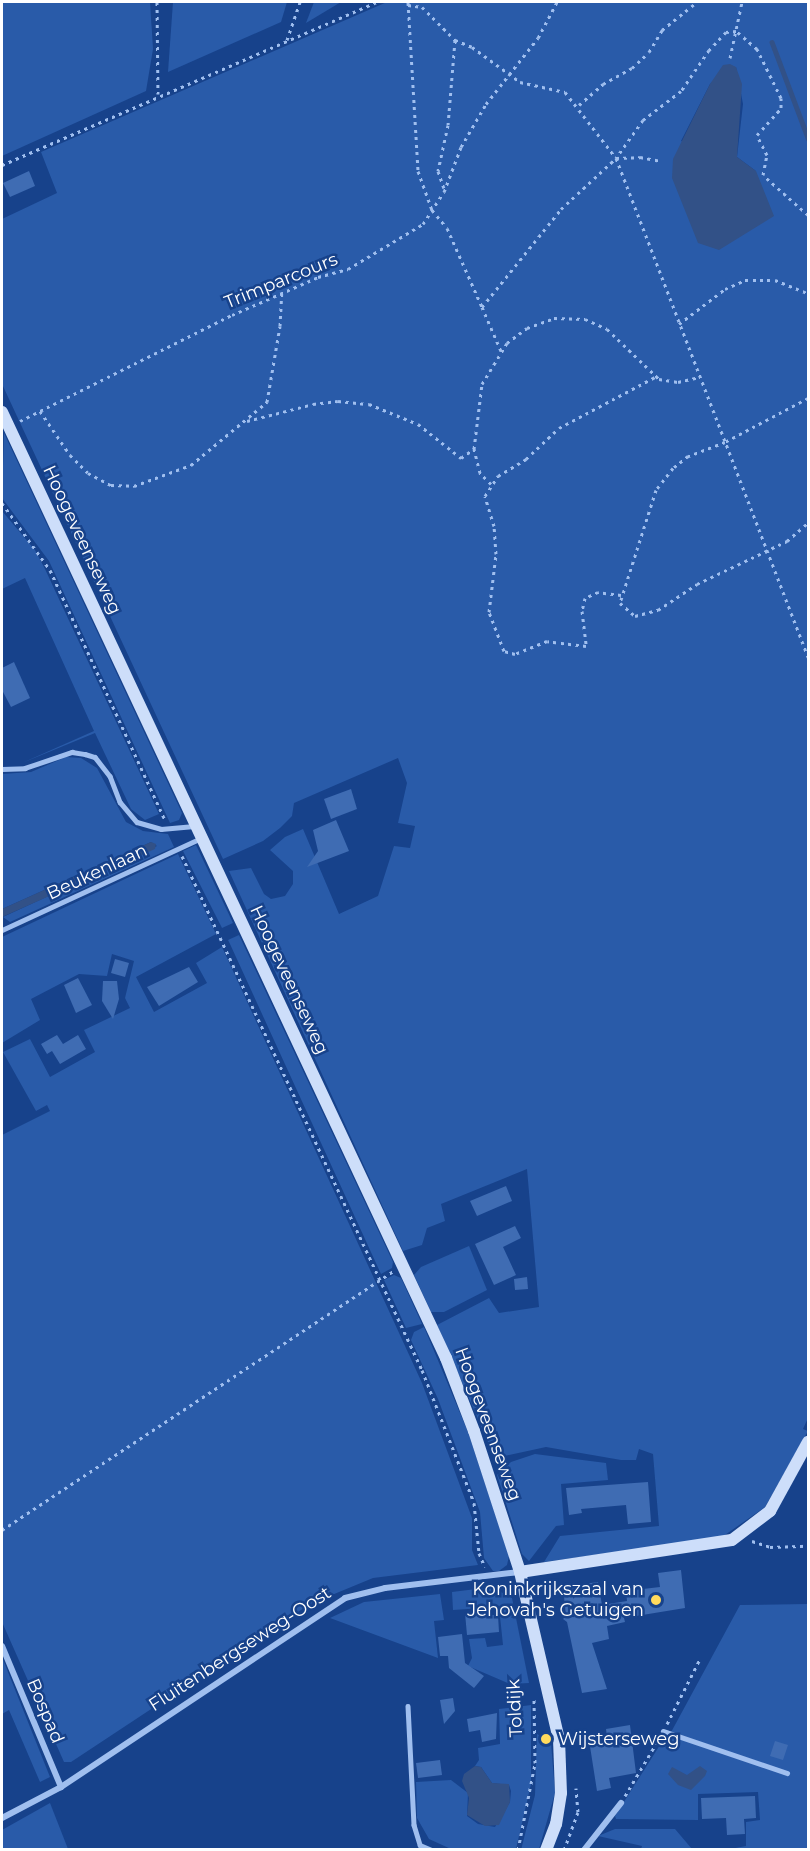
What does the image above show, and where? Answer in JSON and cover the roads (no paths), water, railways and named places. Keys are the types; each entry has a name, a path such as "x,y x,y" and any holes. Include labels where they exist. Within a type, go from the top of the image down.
{"main road":[{"name":"Hoogeveenseweg","path":"2,412 402,1266 474,1431 520,1572"},
{"path":"520,1572 713,1546 746,1532 782,1494 808,1442"},
{"name":"Toldijk","path":"520,1572 562,1757 559,1809 546,1850"}],"street":[{"name":"Fluitenbergseweg-Oost","path":"2,1818 61,1787 328,1606 372,1590 520,1572"},
{"name":"Bospad","path":"2,1646 61,1787"},
{"path":"584,1850 621,1803"}],"lane":[{"path":"2,769 25,768 72,752 95,757 110,776 128,813 147,827 169,829 197,826"},
{"name":"Beukenlaan","path":"2,930 202,837"},
{"path":"408,1706 414,1825 420,1845 432,1850"},
{"path":"663,1731 787,1773"}],"waterway":[{"path":"772,42 808,138"}],"place":[{"name":"Koninkrijkszaal van Jehovah's Getuigen","path":"656,1600"},
{"name":"Wijsterseweg","path":"546,1739"}]}
